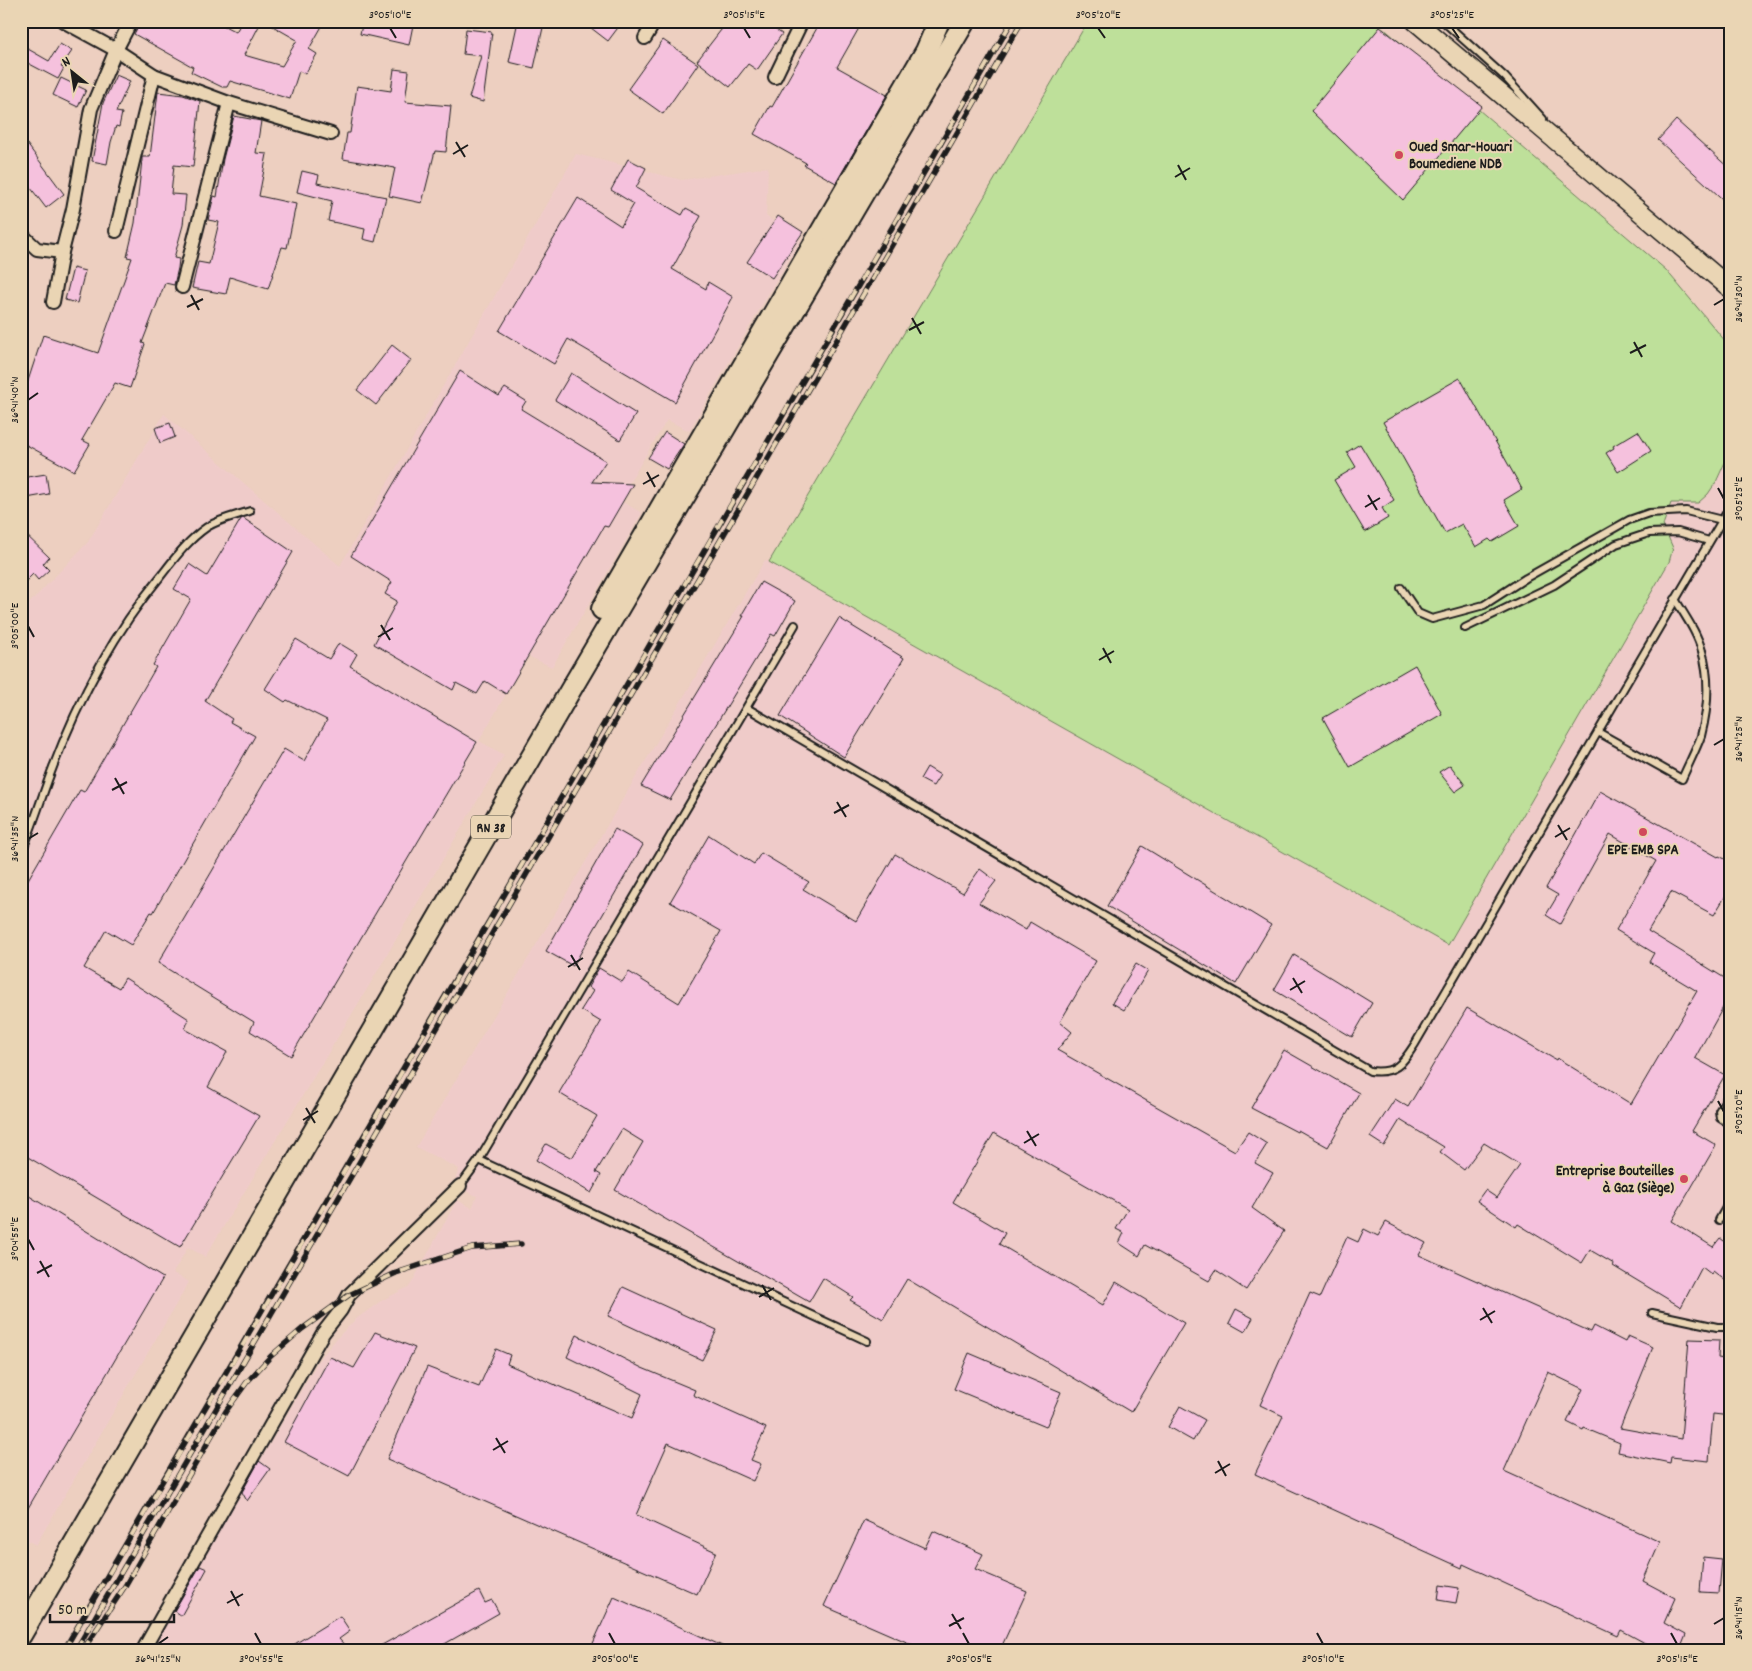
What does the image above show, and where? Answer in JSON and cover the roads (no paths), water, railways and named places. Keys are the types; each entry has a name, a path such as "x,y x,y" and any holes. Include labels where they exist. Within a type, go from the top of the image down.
{"main road":[{"name":"RN 38","path":"21,1635 569,692 785,311 926,51 939,21"},
{"name":"RN 38","path":"21,1607 785,311 965,21"},
{"path":"1415,21 1731,289"}],"street":[{"path":"63,21 116,50 154,75 229,104 331,134"},
{"path":"53,302 62,252 73,209 91,109 116,50 131,21"},
{"path":"644,38 655,21"},
{"path":"774,77 802,21"},
{"path":"116,231 154,75"},
{"path":"182,287 229,104"},
{"path":"21,234 37,249 62,252"},
{"path":"143,1650 324,1333 350,1295 460,1186"}],"lane":[{"path":"1443,21 1505,76 1575,156"},
{"path":"746,708 1370,1070 1384,1072 1396,1068 1407,1057 1731,505"},
{"path":"1400,588 1418,613 1432,619 1484,605 1526,578 1629,520 1648,513 1686,511 1722,520"},
{"path":"21,854 30,834 50,775 75,716 104,658 144,596 186,545 207,527 225,518 250,512"},
{"path":"1465,628 1554,586 1616,544 1649,533 1678,532 1709,541"},
{"path":"1598,732 1682,779 1700,737 1707,705 1707,676 1702,651 1692,627 1675,599"},
{"path":"460,1186 480,1160 795,625"},
{"path":"1731,1091 1719,1111 1720,1118 1731,1125"},
{"path":"480,1160 867,1341"},
{"path":"1719,1220 1731,1199"},
{"path":"1652,1313 1717,1327 1731,1327"}],"railway":[{"path":"64,1650 1012,21"},
{"path":"76,1650 1022,21"},
{"path":"83,1650 125,1586 226,1411 247,1382 271,1356 302,1329 349,1295 396,1273 472,1248 521,1244"}],"place":[{"name":"Oued Smar-Houari Boumediene NDB","path":"1399,155"},
{"name":"EPE EMB SPA","path":"1643,832"},
{"name":"Entreprise Bouteilles à Gaz (Siège)","path":"1684,1179"}]}
